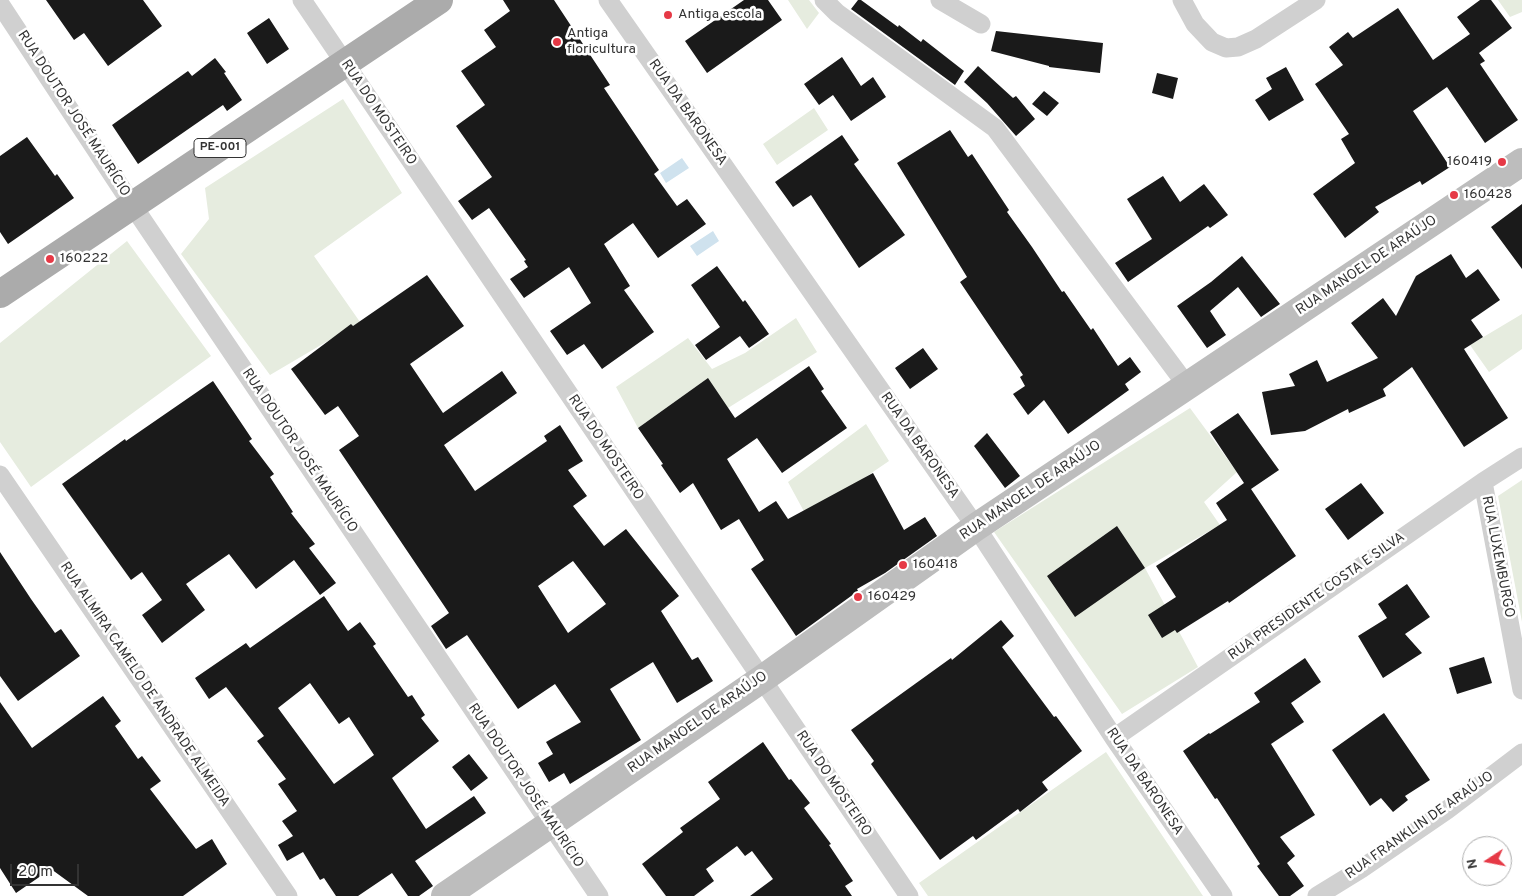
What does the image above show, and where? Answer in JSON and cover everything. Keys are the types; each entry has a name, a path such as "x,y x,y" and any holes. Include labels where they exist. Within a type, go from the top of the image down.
{"main road":[{"name":"PE-001","path":"0,294 439,0"}],"street":[{"name":"RUA DO MOSTEIRO","path":"302,0 909,896"},
{"name":"RUA DA BARONESA","path":"608,0 976,527 1114,738 1223,896"},
{"path":"824,0 837,12 995,128 1188,387"},
{"path":"940,0 982,24"},
{"path":"1182,0 1195,24 1212,42 1226,48 1238,47 1256,39 1316,0"},
{"name":"RUA DOUTOR JOSÉ MAURÍCIO","path":"0,4 133,206 599,896"},
{"name":"RUA MANOEL DE ARAÚJO","path":"445,896 552,825 976,527 1522,162"},
{"name":"RUA PRESIDENTE COSTA E SILVA","path":"1114,738 1482,482 1522,457"},
{"name":"RUA ALMIRA CAMELO DE ANDRADE ALMEIDA","path":"0,475 288,896"},
{"name":"RUA LUXEMBURGO","path":"1482,482 1522,690"},
{"name":"RUA FRANKLIN DE ARAÚJO","path":"1317,896 1361,869 1447,810 1522,754"}],"shaded area":[{"path":"788,0 809,0 819,13 807,29"},
{"path":"1498,0 1522,0 1522,12 1510,17"},
{"path":"343,99 402,193 314,256 360,322 270,375 181,254 209,219 205,188"},
{"path":"814,108 828,130 777,165 763,144"},
{"path":"127,241 211,356 31,487 0,442 0,343"},
{"path":"1522,314 1522,349 1489,372 1470,345"},
{"path":"796,318 817,352 728,408 707,379 638,428 616,387 688,338 712,369 745,353"},
{"path":"1190,408 1237,472 1204,502 1220,525 1145,568 1198,667 1122,714 994,532"},
{"path":"866,424 889,461 807,517 788,482"},
{"path":"1522,480 1522,622 1498,496"},
{"path":"1106,752 1203,896 928,896 919,883"}],"water":[{"path":"682,158 689,168 666,183 660,173"},
{"path":"713,231 719,241 697,256 690,246"}],"building":[{"path":"46,0 143,0 162,26 108,66 84,33 74,40"},
{"path":"503,0 554,0 610,85 604,88 659,170 654,174 677,206 687,199 706,224 658,258 633,223 604,244 630,286 624,290 654,332 602,369 584,344 567,355 550,331 591,303 569,267 524,298 510,279 528,267 524,261 526,260 489,208 472,220 458,201 492,177 456,126 485,105 461,71 496,47 484,30 510,11"},
{"path":"744,0 768,0 782,20 707,73 685,41"},
{"path":"858,0 861,0 898,27 899,25 921,42 923,39 964,71 955,85 851,9"},
{"path":"1480,0 1491,0 1512,28 1479,53 1485,61 1480,64 1518,120 1485,143 1447,87 1413,111 1450,167 1422,185 1420,181 1375,207 1379,212 1345,238 1313,194 1355,163 1341,139 1349,134 1315,84 1343,65 1329,47 1348,32 1353,38 1398,8 1433,60 1470,34 1457,17"},
{"path":"269,18 289,49 267,64 247,33"},
{"path":"996,31 1103,43 1100,73 1049,67 991,51"},
{"path":"842,57 861,86 873,77 886,97 851,121 833,95 819,105 804,84"},
{"path":"215,58 226,72 224,73 242,100 227,111 223,105 138,164 112,125 188,71 192,76"},
{"path":"978,66 1013,98 1016,96 1035,119 1016,136 987,103 964,82"},
{"path":"1286,67 1304,100 1269,121 1255,100 1272,89 1266,78"},
{"path":"1157,73 1178,78 1173,99 1152,93"},
{"path":"1044,91 1059,103 1047,116 1032,104"},
{"path":"950,130 968,157 972,154 1009,210 1007,212 1062,292 1064,291 1091,330 1093,328 1118,366 1130,357 1141,372 1125,384 1129,390 1068,434 1044,400 1028,415 1013,394 1025,386 1020,377 1023,375 960,282 967,277 897,163"},
{"path":"842,135 859,160 854,164 905,235 859,268 811,195 793,207 775,182"},
{"path":"27,137 55,176 57,174 74,198 8,244 0,232 0,156"},
{"path":"1163,176 1180,202 1204,184 1228,215 1210,228 1208,226 1128,282 1115,263 1152,239 1127,199"},
{"path":"1522,204 1522,269 1491,227"},
{"path":"1451,254 1466,278 1478,269 1500,300 1471,320 1483,337 1464,349 1508,418 1464,447 1412,367 1383,389 1386,396 1349,413 1348,409 1305,431 1271,435 1262,392 1295,386 1289,374 1317,360 1327,382 1378,358 1351,323 1383,298 1396,316 1416,276"},
{"path":"1242,256 1280,304 1261,317 1238,287 1210,311 1226,335 1207,348 1177,306 1211,282"},
{"path":"717,266 743,302 745,300 769,334 749,348 740,336 706,360 695,345 720,327 691,285"},
{"path":"427,275 464,326 410,364 443,413 502,371 517,393 444,445 475,491 547,441 544,436 560,425 583,461 568,470 587,496 573,506 604,546 626,529 679,596 661,611 692,660 698,657 713,681 677,703 653,662 610,689 641,740 570,784 564,773 549,782 538,763 553,754 546,742 581,722 555,684 518,709 467,635 446,649 431,626 449,613 339,450 359,436 338,406 325,415 291,369 351,324 353,326","holes":["573,561 606,604 568,633 538,586"]},
{"path":"923,348 938,369 910,389 895,368"},
{"path":"809,366 824,389 821,391 847,428 782,473 757,438 727,459 759,512 776,501 788,519 873,473 904,530 925,517 937,536 885,573 857,589 858,591 796,636 751,569 764,560 739,519 721,530 693,483 680,493 638,428 708,378 735,418"},
{"path":"213,381 252,439 249,441 274,474 270,477 293,512 291,513 315,544 309,548 336,583 320,595 294,560 256,589 229,554 186,584 205,610 162,643 142,615 162,600 142,572 131,580 62,484 125,439 126,441"},
{"path":"1238,413 1279,470 1251,489 1296,556 1229,603 1228,601 1177,633 1175,630 1162,638 1148,615 1176,597 1156,566 1227,520 1216,503 1244,483 1210,432"},
{"path":"987,433 1020,476 1005,488 974,446"},
{"path":"1361,483 1384,513 1348,540 1325,509"},
{"path":"1117,526 1145,568 1075,617 1047,576"},
{"path":"0,552 55,633 61,629 80,656 18,701 0,676"},
{"path":"1407,584 1430,617 1405,634 1422,653 1383,678 1358,636 1387,618 1378,604"},
{"path":"324,596 348,631 360,622 376,644 373,646 408,697 412,695 425,715 421,718 439,741 392,778 426,829 474,796 486,813 415,861 433,886 419,896 408,896 392,873 358,896 336,896 324,878 320,880 303,852 287,861 278,845 293,836 282,821 297,811 278,784 286,779 257,741 264,736 226,687 209,699 195,678 246,643 250,648","holes":["310,683 339,724 349,717 374,755 334,784 278,708"]},
{"path":"1001,620 1014,636 1002,647 1082,751 1042,782 1048,790 1020,812 1018,809 976,840 973,836 940,860 871,764 874,761 851,730 951,658 952,660"},
{"path":"1484,657 1492,683 1457,694 1449,668"},
{"path":"1305,658 1321,682 1291,703 1304,722 1271,744 1315,815 1280,837 1295,856 1287,863 1304,886 1290,896 1279,896 1257,866 1260,864 1217,798 1215,799 1183,751 1260,702 1254,693"},
{"path":"103,696 121,721 115,726 138,759 142,756 161,781 150,789 196,849 212,839 227,864 183,896 88,896 51,869 16,893 0,868 0,702 32,748"},
{"path":"1384,713 1430,780 1405,796 1408,800 1393,812 1381,798 1370,806 1332,750"},
{"path":"763,742 789,780 791,779 810,803 804,808 831,844 829,845 853,881 845,886 852,896 750,896 773,879 752,851 745,856 737,846 706,869 714,881 694,896 666,896 642,864 683,832 680,828 720,799 708,782"},
{"path":"469,754 488,778 471,791 452,767"}],"place":[{"name":"Antiga escola","path":"668,15"},
{"name":"Antiga floricultura","path":"557,42"},
{"name":"160419","path":"1502,162"},
{"name":"160428","path":"1454,195"},
{"name":"160222","path":"50,259"},
{"name":"160418","path":"903,565"},
{"name":"160429","path":"858,597"}]}
